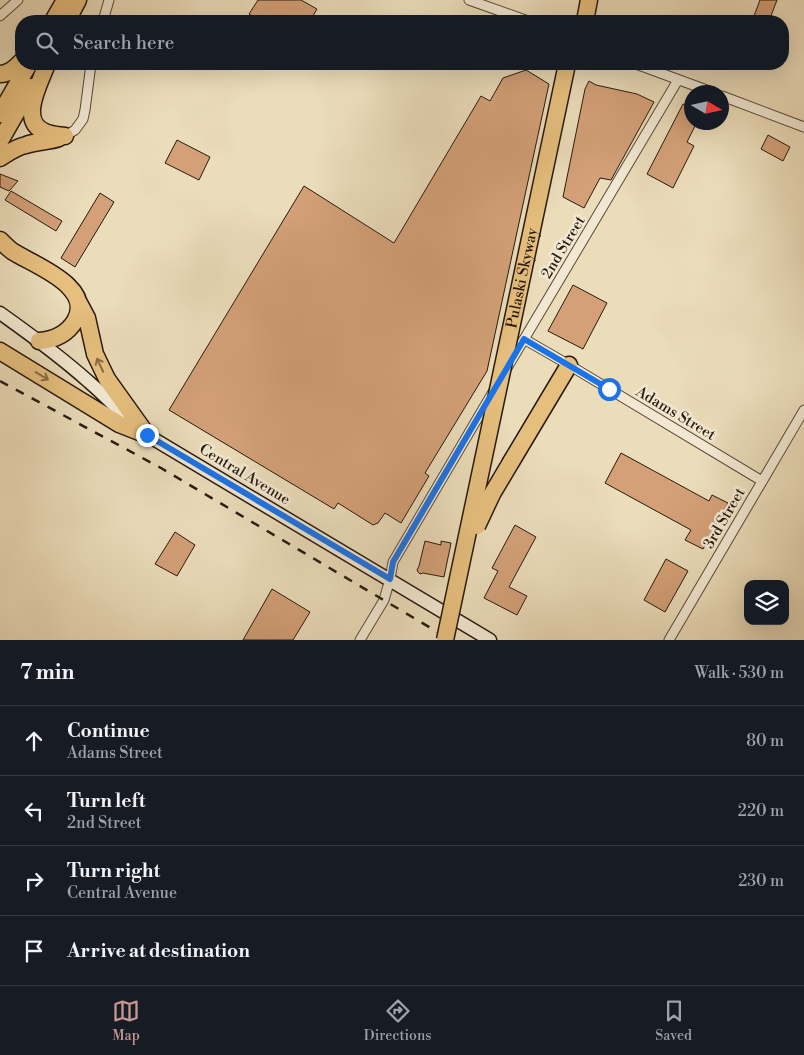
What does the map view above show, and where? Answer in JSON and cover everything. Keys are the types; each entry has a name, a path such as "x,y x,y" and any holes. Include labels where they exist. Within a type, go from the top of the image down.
{"highway":[{"path":"56,15 65,0"},
{"path":"70,15 78,0"},
{"path":"577,15 580,0"},
{"path":"585,15 589,0"},
{"path":"0,74 8,73 15,68"},
{"path":"0,114 26,70"},
{"path":"0,141 41,70"},
{"path":"43,70 33,103 32,118 35,125 42,131 65,136"},
{"name":"Pulaski Skyway","path":"446,640 566,70"},
{"name":"Pulaski Skyway","path":"455,640 575,70"},
{"path":"0,158 26,144 50,141 65,136"},
{"path":"4,246 65,282 72,290 87,318 95,354 107,379 147,435"},
{"path":"39,341 58,337 67,331 78,315 78,301"},
{"path":"0,351 119,424 147,435"},
{"path":"450,640 475,529 492,494 569,365"}],"main road":[{"name":"Central Avenue","path":"0,313 39,341 79,374 147,435 490,640"}],"street":[{"path":"0,16 18,0"},
{"path":"104,15 109,0"},
{"path":"469,0 511,15"},
{"path":"65,136 75,130 83,120 90,70"},
{"path":"652,70 692,85"},
{"name":"2nd Street","path":"360,640 384,600 393,562 678,80"},
{"path":"729,99 804,127"},
{"name":"Adams Street","path":"524,339 762,481"},
{"name":"3rd Street","path":"669,640 804,410"}],"building":[{"path":"258,0 301,0 317,9 314,15 249,14"},
{"path":"760,0 777,0 771,15 754,15"},
{"path":"526,70 549,84 487,371 425,473 429,476 401,523 385,513 378,523 373,525 338,503 334,509 169,410 304,186 394,243 481,96 490,101 503,78"},
{"path":"589,81 596,85 637,94 654,102 611,180 600,178 584,208 563,197 585,89"},
{"path":"684,104 684,130 693,130 687,142 694,146 673,188 647,174"},
{"path":"768,135 790,147 783,161 761,149"},
{"path":"177,140 210,157 199,180 165,163"},
{"path":"0,174 18,181 9,191 0,187"},
{"path":"11,191 62,221 56,231 5,200"},
{"path":"100,193 114,202 75,267 61,258"},
{"path":"573,285 607,303 583,349 548,331"},
{"path":"621,453 709,501 712,495 728,503 703,549 685,540 691,530 605,483"},
{"path":"515,525 536,537 509,587 527,596 517,615 484,598 498,571 492,568"},
{"path":"175,532 195,545 177,576 155,564"},
{"path":"425,541 441,545 441,541 451,543 444,577 420,574 418,572"},
{"path":"666,559 688,571 665,612 644,600"},
{"path":"272,589 310,612 293,640 243,640"}],"railway":[{"path":"0,381 161,468 451,640"}],"route":[{"path":"147,435 390,579 393,562 524,339 609,389"}]}
